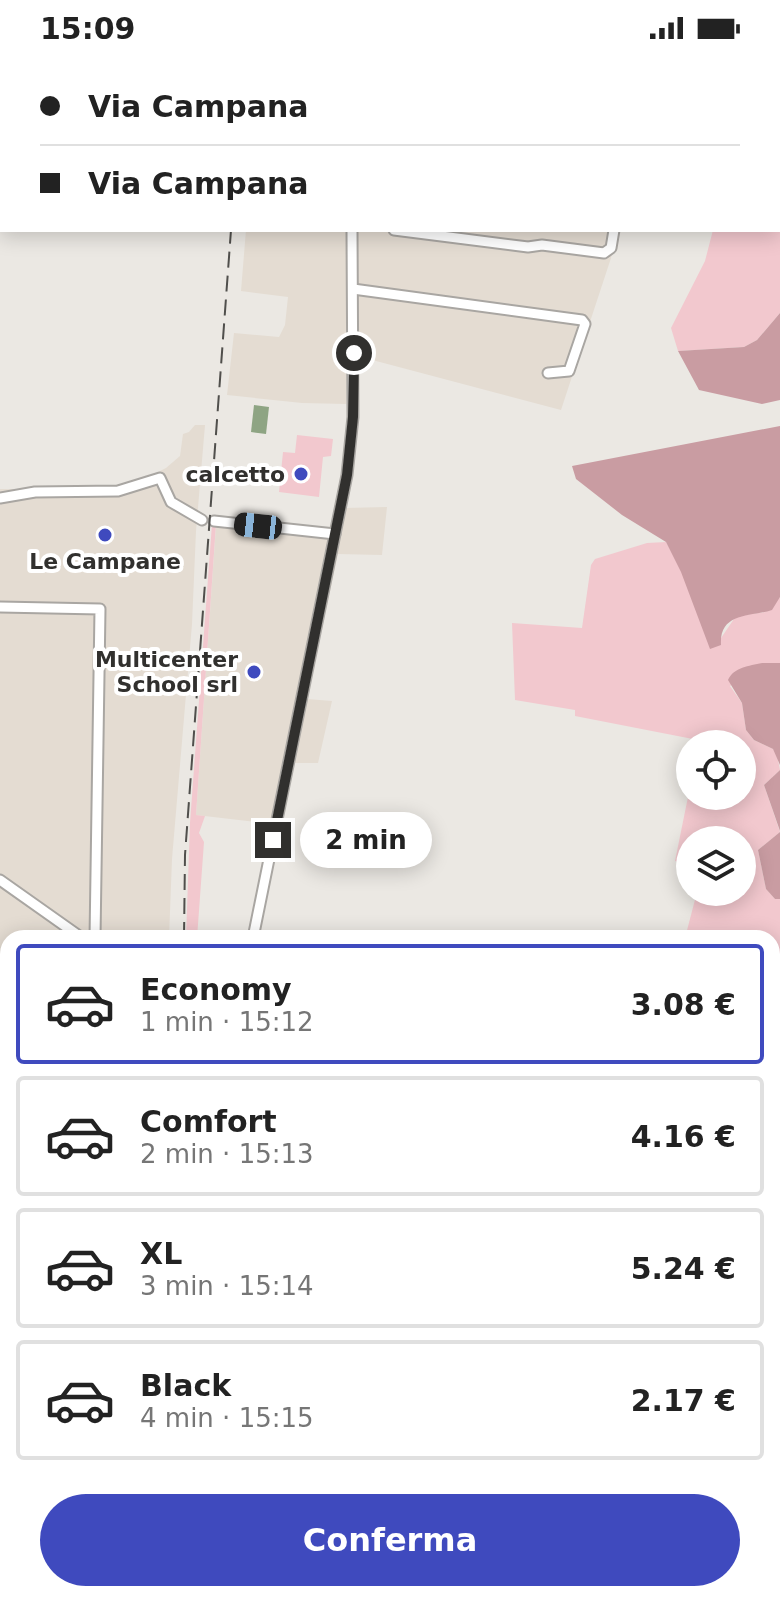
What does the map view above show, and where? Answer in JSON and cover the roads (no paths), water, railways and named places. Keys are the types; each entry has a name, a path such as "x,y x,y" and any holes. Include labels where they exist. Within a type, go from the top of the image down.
{"street":[{"path":"255,930 347,475 353,417 352,232"},
{"path":"410,232 604,253 611,248 614,232"},
{"path":"353,289 582,320 585,324 569,371 548,373"},
{"path":"0,498 35,492 118,491 160,478 171,502 202,520"},
{"path":"214,521 335,534"},
{"path":"0,607 100,609 95,930"},
{"path":"0,880 71,930"}],"railway":[{"path":"184,930 185,855 231,232"}],"place":[{"name":"calcetto","path":"301,474"},
{"name":"Le Campane","path":"105,535"},
{"name":"Multicenter School srl","path":"254,672"}]}
